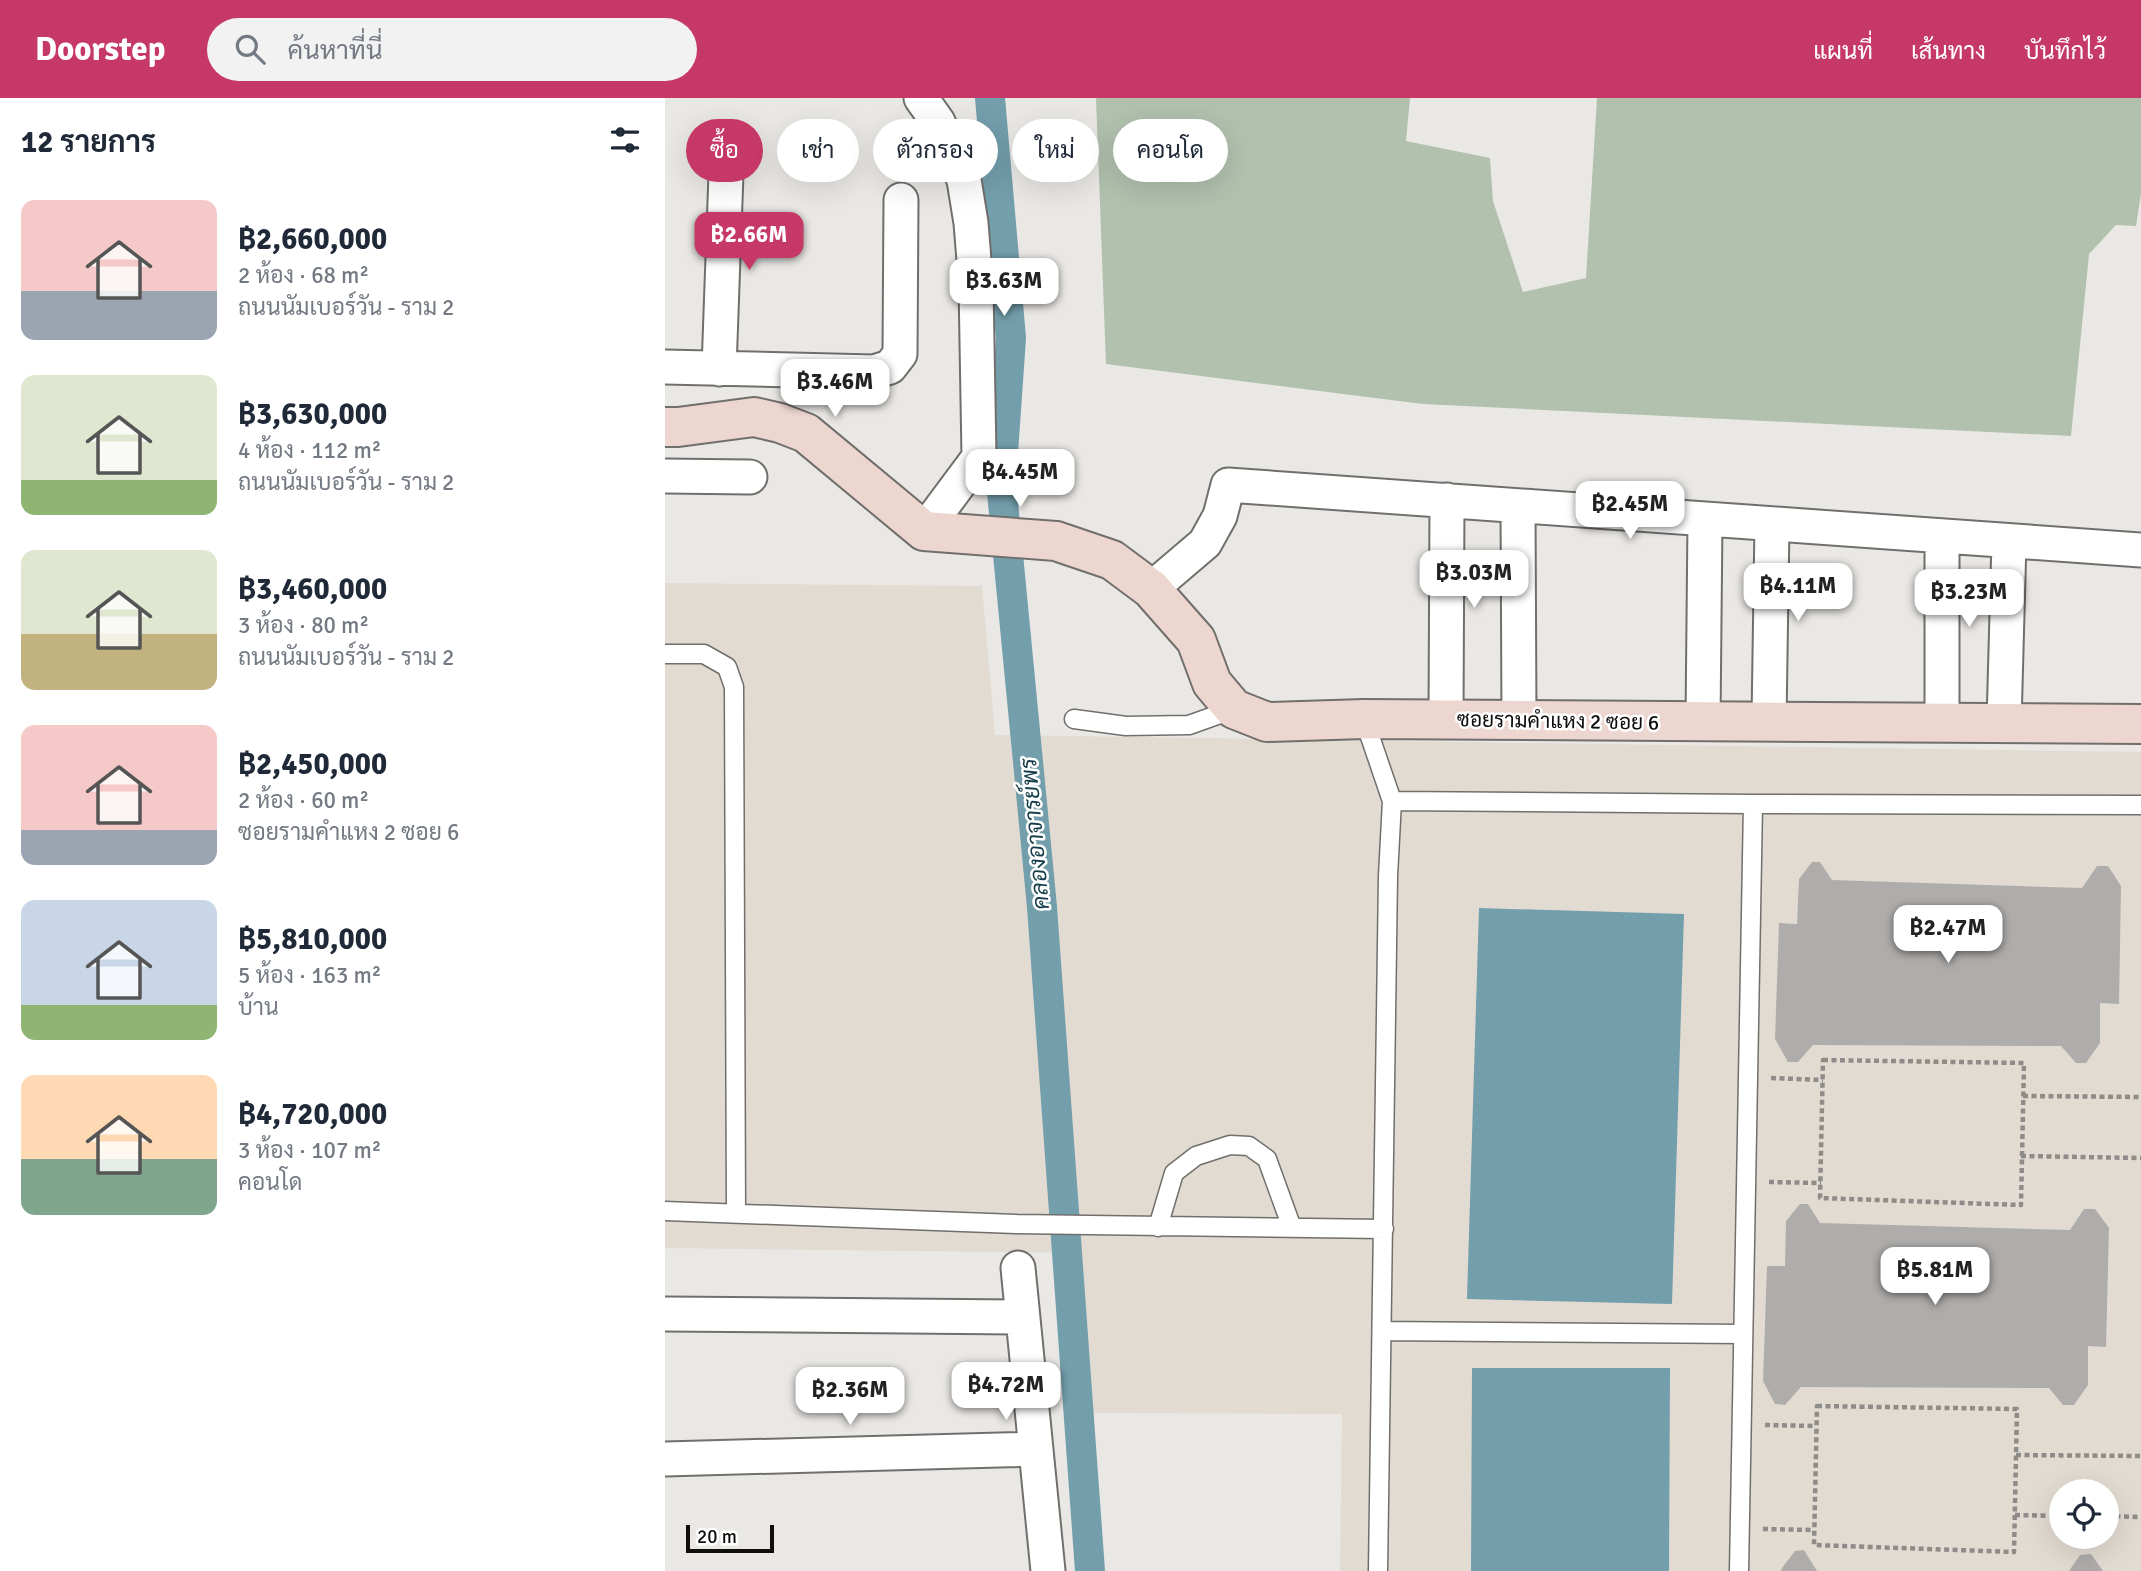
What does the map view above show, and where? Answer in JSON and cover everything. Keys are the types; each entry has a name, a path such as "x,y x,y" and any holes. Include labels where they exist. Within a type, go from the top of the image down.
{"street":[{"path":"750,477 671,476 671,427 754,417 806,433 924,531 979,457 976,285 971,223 964,180 938,122 921,98"},
{"path":"719,369 726,182"},
{"path":"665,367 874,372 890,368 900,354 901,200"},
{"path":"1151,589 1205,543 1220,516 1228,485 2141,550"},
{"path":"1446,720 1447,500"},
{"path":"1518,506 1519,720"},
{"path":"1703,722 1705,519"},
{"path":"1769,721 1773,524"},
{"name":"ซอยรามคำแหง 2 ซอย 6","path":"924,531 1056,541 1112,560 1151,589 1196,640 1212,683 1234,709 1267,722 1364,719 2141,723"},
{"path":"1942,536 1942,722"},
{"path":"2004,723 2008,541"},
{"path":"1018,1268 1048,1571"},
{"path":"665,1314 1022,1317"},
{"path":"665,1459 1036,1450"}],"lane":[{"path":"665,654 704,654 727,667 734,687 736,1213"},
{"path":"1074,719 1126,726 1189,725 1234,709"},
{"path":"1364,719 1392,801 1388,876 1378,1571"},
{"path":"1392,801 2141,805"},
{"path":"1739,1571 1753,804"},
{"path":"1158,1227 1174,1173 1196,1156 1230,1145 1249,1146 1267,1159 1292,1228"},
{"path":"665,1211 1016,1224 1384,1229"},
{"path":"1382,1331 1743,1334"}],"path":[{"path":"1823,1060 2024,1063 2021,1205 1820,1198 1823,1080 1823,1060"},
{"path":"1748,1078 1823,1080"},
{"path":"2023,1096 2141,1097"},
{"path":"2021,1156 2141,1158"},
{"path":"1746,1182 1821,1183"},
{"path":"1817,1406 2017,1409 2014,1552 1814,1545 1816,1426 1817,1406"},
{"path":"1741,1424 1816,1426"},
{"path":"2016,1455 2141,1456"},
{"path":"2015,1515 2049,1516"},
{"path":"2119,1516 2141,1517"},
{"path":"1739,1528 1814,1530"}],"shaded area":[{"path":"665,583 982,586 995,735 2141,752 2141,1571 1340,1571 1342,1414 1090,1413 1082,1253 665,1248"}],"green space":[{"path":"1096,98 1410,98 1406,141 1490,158 1493,201 1523,292 1586,278 1597,98 2141,98 2141,194 2136,226 2116,225 2089,254 2071,436 1423,404 1106,364 1099,119 1097,119"}],"water":[{"path":"1479,908 1684,914 1672,1304 1467,1299"},
{"path":"1472,1368 1670,1368 1669,1571 1471,1571"}],"building":[{"path":"1812,862 1820,862 1832,880 2082,888 2097,866 2108,866 2121,886 2119,1004 2100,1003 2100,1043 2086,1063 2076,1063 2061,1046 1813,1045 1798,1062 1788,1062 1775,1039 1779,923 1797,924 1799,879"},
{"path":"1800,1204 1808,1204 1820,1223 2070,1230 2084,1209 2095,1209 2109,1228 2106,1347 2088,1346 2088,1385 2074,1405 2063,1405 2049,1388 1801,1387 1785,1405 1775,1404 1763,1381 1767,1266 1785,1266 1786,1221"},
{"path":"1804,1550 1817,1571 1781,1571 1795,1551"},
{"path":"2091,1554 2103,1571 2069,1571 2080,1555"}],"waterway":[{"name":"คลองอาจารย์พร","path":"990,98 1011,338 1001,482 1042,907 1090,1571"}]}
